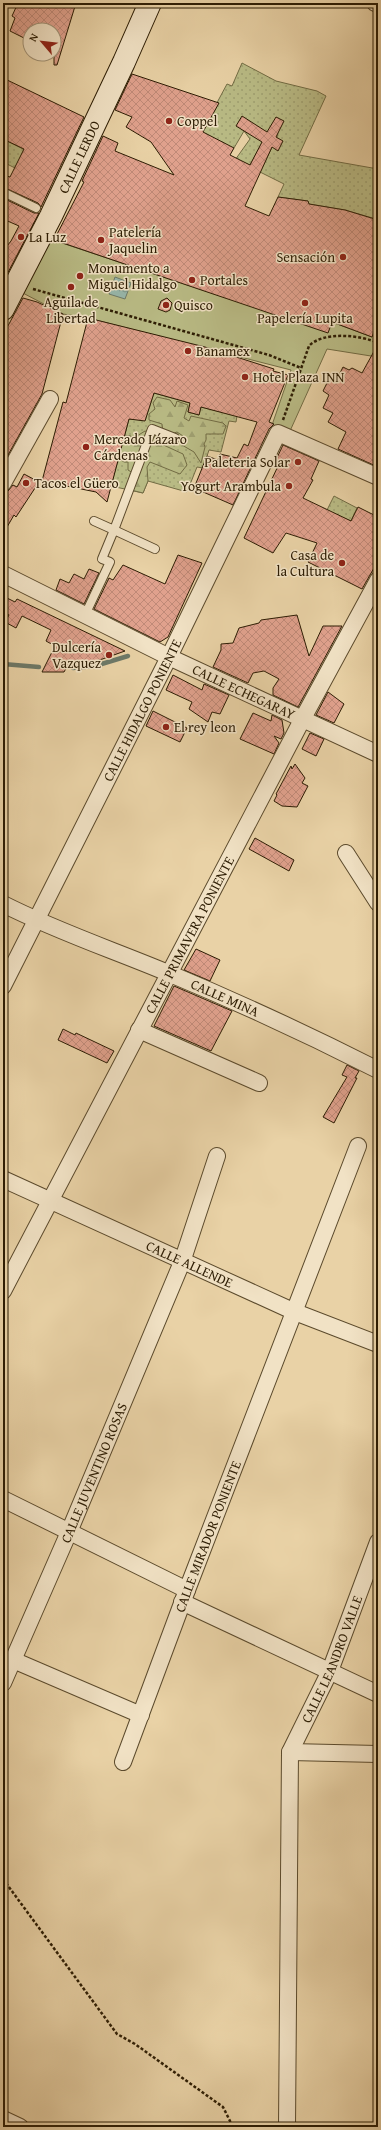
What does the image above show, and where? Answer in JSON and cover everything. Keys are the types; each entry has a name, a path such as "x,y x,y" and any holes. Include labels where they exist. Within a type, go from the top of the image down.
{"street":[{"name":"CALLE LERDO","path":"7,299 43,212 124,62 150,3"},
{"path":"3,483 50,399"},
{"path":"278,433 378,477"},
{"name":"CALLE HIDALGO PONIENTE","path":"3,986 169,657 278,433"},
{"name":"CALLE ECHEGARAY","path":"3,574 169,657 378,754"},
{"name":"CALLE PRIMAVERA PONIENTE","path":"3,1291 168,973 378,580"},
{"path":"346,853 378,903"},
{"name":"CALLE MINA","path":"3,904 37,921 168,973 293,1027 378,1070"},
{"path":"139,1030 259,1083"},
{"name":"CALLE MIRADOR PONIENTE","path":"124,1762 185,1596 358,1146"},
{"name":"CALLE JUVENTINO ROSAS","path":"3,1683 69,1532 182,1262 217,1156"},
{"name":"CALLE ALLENDE","path":"3,1180 295,1312 378,1344"},
{"path":"3,1499 69,1532 185,1596 330,1671 378,1694"},
{"name":"CALLE LEANDRO VALLE","path":"290,1752 330,1671 375,1558 378,1542"},
{"path":"13,1660 142,1715"},
{"path":"287,2127 290,1752 378,1754"},
{"path":"3,2119 20,2127"}],"lane":[{"path":"3,192 43,212"},
{"path":"84,615 110,562 102,559 152,429 175,438"},
{"path":"94,521 155,549"}],"path":[{"path":"7,299 268,355 302,368"},
{"path":"278,433 310,346 316,339 325,336 368,338 378,343"},
{"path":"3,1879 117,2034 135,2044 222,2107 234,2127"}],"green space":[{"path":"242,63 276,81 317,91 326,96 299,155 378,169 378,214 376,219 345,210 309,204 308,201 278,197 284,184 260,172 278,135 269,130 250,165 235,160 250,139 244,131 234,148 181,170 227,84 232,86"},
{"path":"3,139 31,153 25,173 3,162"},
{"path":"47,238 328,332 332,322 372,337 378,319 378,359 371,356 327,349 290,431 271,428 291,370 88,318 63,314 19,291"},
{"path":"154,393 190,403 188,412 199,415 201,407 237,416 236,422 229,421 221,452 209,450 203,468 197,467 187,492 148,481 143,493 111,486 129,419 145,420"},
{"path":"157,397 170,400 175,407 177,401 188,405 184,418 189,421 191,416 223,423 226,426 223,434 206,434 204,444 205,447 201,463 194,452 182,445 183,436 177,432 168,435 163,432 162,424 149,420 149,414 155,409 153,403"},
{"path":"145,431 153,434 157,442 183,454 187,465 180,474 150,462 147,467 148,481 143,493 127,489 133,473 128,470 128,462 124,462 118,458 124,435 131,436 134,441 137,436"},
{"path":"334,496 357,508 351,521 344,518 323,518"}],"water":[{"path":"115,277 131,283 125,299 109,294"}],"building":[{"path":"18,3 76,3 62,49 62,22 22,22 22,37 10,31 15,18 12,16"},
{"path":"54,62 58,62 57,65 54,65"},
{"path":"132,74 219,103 203,132 234,148 230,155 250,165 262,142 236,126 242,116 267,132 276,117 284,121 276,137 283,141 278,151 272,147 245,206 269,216 278,197 308,201 309,204 345,210 378,220 378,319 372,337 332,322 328,333 54,240 84,182 82,181 103,136 118,143 115,151 174,175 151,142 126,127 132,117 115,110"},
{"path":"3,78 84,117 41,207 38,203 3,187 7,176 10,177 24,149 3,139"},
{"path":"3,198 34,213 39,213 3,282 3,251 11,241 19,226 3,219"},
{"path":"23,298 37,302 63,314 42,394 3,464 3,335"},
{"name":"Quisco","path":"167,298 172,303 170,310 166,312 158,309 161,301"},
{"path":"88,318 205,347 274,369 273,371 288,375 269,422 274,424 269,429 233,505 194,488 207,456 218,460 220,454 237,458 244,444 248,446 257,422 201,407 199,415 188,412 190,403 154,393 145,421 129,419 107,502 96,492 42,481 63,402 66,403"},
{"path":"378,344 378,467 338,449 346,432 328,422 333,413 323,408 329,395 323,391 330,377 336,381 343,367 349,370 352,368 362,373"},
{"path":"283,445 319,461 311,479 313,480 303,498 351,521 358,507 378,517 378,561 362,589 308,562 317,543 286,533 273,553 244,538 279,464 275,462"},
{"path":"24,474 39,482 16,517 14,515 3,534 3,492 8,491 13,485 17,487"},
{"path":"178,555 202,563 168,637 160,642 94,609 109,578 113,580 123,565 165,584"},
{"path":"89,569 99,573 84,604 56,590 60,579 69,583 74,574 84,579"},
{"path":"3,596 15,602 17,599 125,651 94,662 69,663 64,672 42,672 55,646 46,641 51,630 22,616 16,628 5,622 9,615 3,612"},
{"path":"297,615 309,656 323,626 342,626 298,707 273,695 273,688 279,679 264,671 253,673 248,683 213,667 221,650 221,644 233,643 239,628 259,623 261,620"},
{"path":"173,675 202,690 204,684 229,695 220,714 212,712 208,722 189,709 192,702 166,690"},
{"path":"328,692 344,704 334,723 316,715"},
{"name":"El rey leon","path":"153,711 187,728 180,742 146,726"},
{"path":"253,713 271,721 272,715 282,720 284,733 281,739 274,736 279,743 274,754 240,739"},
{"path":"310,733 324,739 316,756 302,749"},
{"path":"295,764 305,778 302,783 308,786 297,807 282,806 274,801 277,795 276,794 291,766 292,769"},
{"path":"255,838 294,860 289,871 249,849"},
{"path":"196,949 220,960 210,981 184,970"},
{"path":"174,986 232,1011 211,1051 154,1026"},
{"path":"63,1029 75,1035 76,1033 114,1051 107,1063 58,1040"},
{"path":"347,1065 359,1071 355,1078 357,1078 334,1123 323,1117 347,1077 342,1075"}],"waterway":[{"path":"73,668 95,666 128,656"},
{"path":"3,664 39,667"}],"place":[{"name":"Coppel","path":"169,121"},
{"name":"La Luz","path":"21,237"},
{"name":"Patelería Jaquelin","path":"101,240"},
{"name":"Sensación","path":"343,257"},
{"name":"Monumento a Miguel Hidalgo","path":"80,276"},
{"name":"Portales","path":"192,280"},
{"name":"Aguila de Libertad","path":"71,287"},
{"name":"Papelería Lupita","path":"305,303"},
{"name":"Quisco","path":"166,305"},
{"name":"Banamex","path":"188,351"},
{"name":"Hotel Plaza INN","path":"245,377"},
{"name":"Mercado Lázaro Cárdenas","path":"86,447"},
{"name":"Paleteria Solar","path":"298,462"},
{"name":"Tacos el Güero","path":"26,483"},
{"name":"Yogurt Arambula","path":"289,486"},
{"name":"Casa de la Cultura","path":"342,563"},
{"name":"Dulcería Vazquez","path":"109,655"},
{"name":"El rey leon","path":"166,727"}]}
